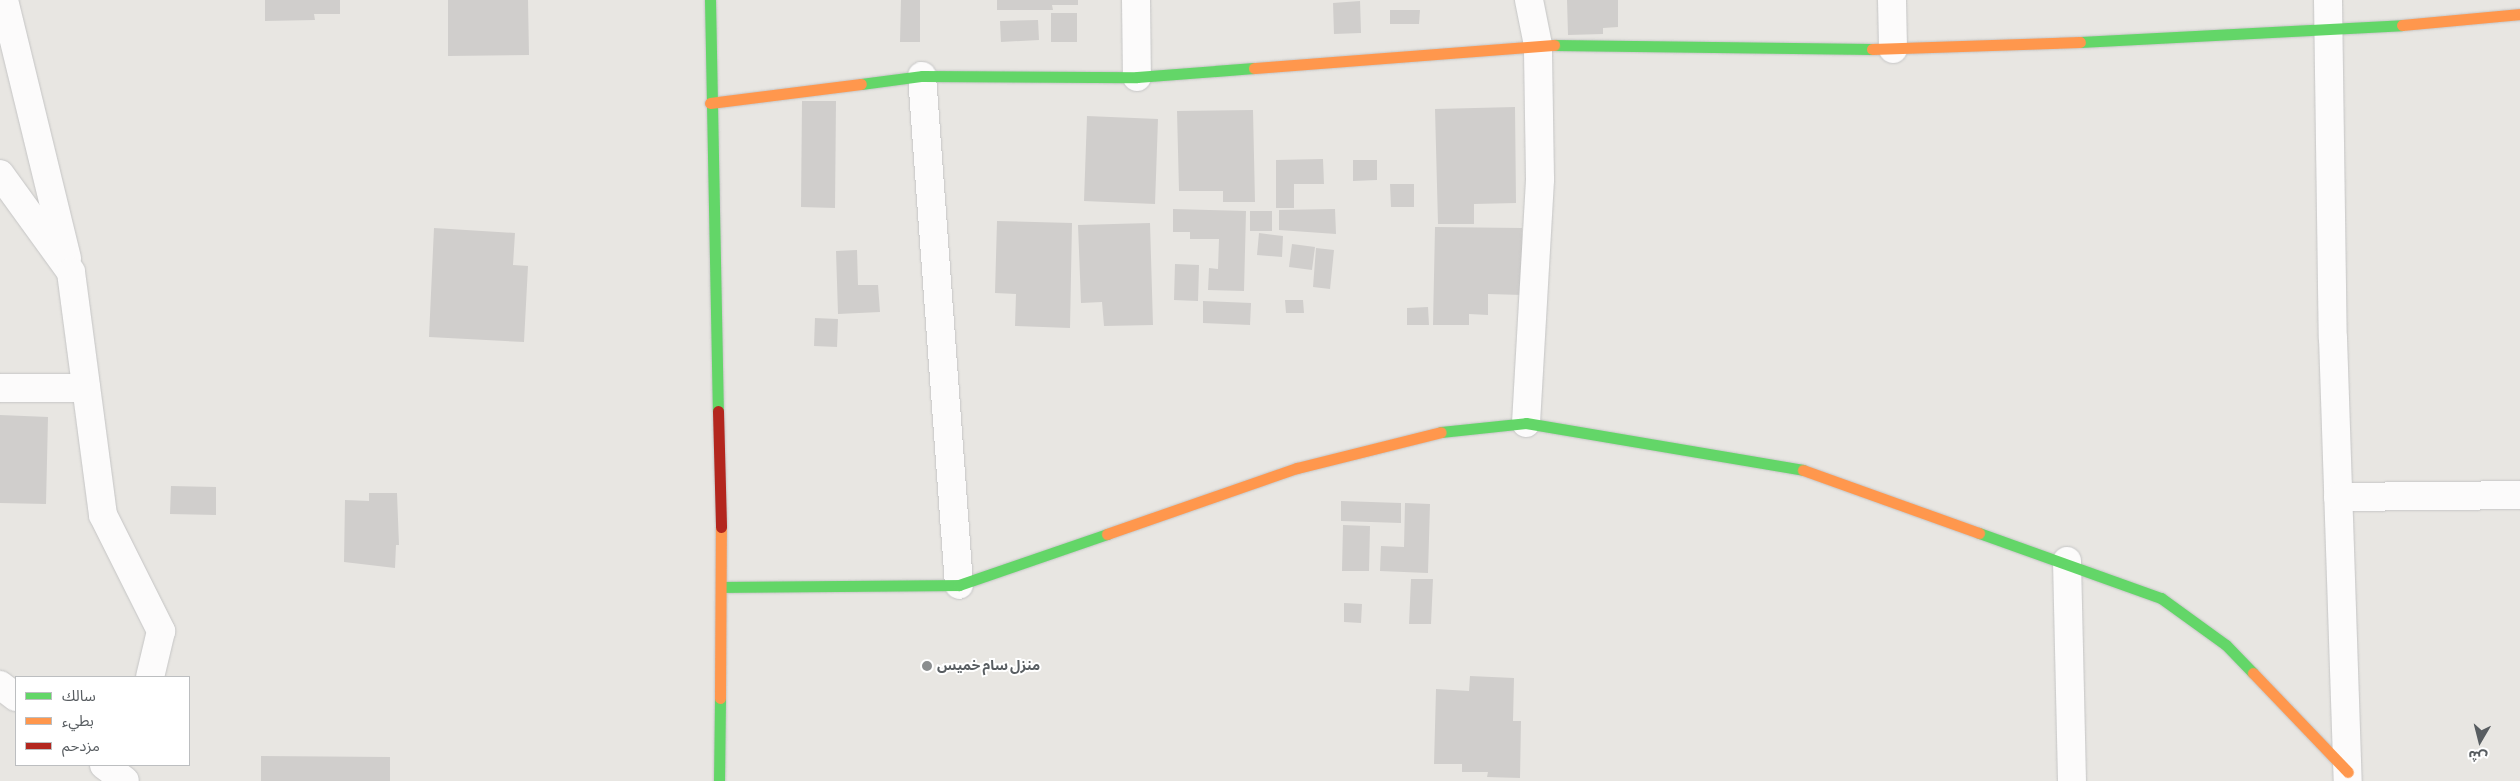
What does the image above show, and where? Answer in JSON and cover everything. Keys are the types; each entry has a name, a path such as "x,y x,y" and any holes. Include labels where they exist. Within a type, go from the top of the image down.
{"street":[{"path":"4,0 71,272 103,514 161,631 150,676"},
{"path":"710,0 710,103 722,586 719,781"},
{"path":"1136,0 1137,77"},
{"path":"1526,423 1540,179 1538,45 1529,0"},
{"path":"1892,0 1893,49"},
{"path":"2328,0 2338,496 2348,776"},
{"path":"710,103 922,76 1137,77 1538,45 1893,49 2328,32 2520,14"},
{"path":"922,76 959,585"},
{"path":"0,174 71,272"},
{"path":"0,388 86,388"},
{"path":"722,586 959,585 1298,468 1424,434 1526,423 1806,471 2067,562 2161,598 2226,644 2348,776"},
{"path":"2338,496 2520,495"},
{"path":"2067,562 2072,781"},
{"path":"0,685 15,696"},
{"path":"105,766 126,781 131,766"}],"building":[{"path":"265,0 340,0 340,14 314,14 315,20 265,21"},
{"path":"448,0 528,0 529,55 448,56"},
{"path":"901,0 920,0 920,42 900,42"},
{"path":"997,0 1078,0 1078,5 1052,5 1053,10 997,10"},
{"path":"1567,0 1618,0 1618,27 1603,28 1603,34 1568,35"},
{"path":"1360,1 1361,33 1334,34 1333,3"},
{"path":"1390,10 1420,10 1419,24 1390,24"},
{"path":"1051,13 1077,13 1077,42 1051,42"},
{"path":"1038,20 1039,40 1001,42 1000,21"},
{"path":"802,101 836,101 835,208 801,207"},
{"path":"1515,107 1516,203 1474,204 1474,224 1438,224 1435,109"},
{"path":"1253,110 1255,202 1223,202 1223,191 1179,191 1177,111"},
{"path":"1087,116 1158,119 1155,204 1084,201"},
{"path":"1323,159 1324,184 1294,184 1294,208 1276,208 1276,160"},
{"path":"1353,160 1377,160 1377,180 1353,181"},
{"path":"1390,184 1414,184 1414,207 1391,207"},
{"path":"1173,209 1246,211 1244,291 1208,290 1209,268 1218,269 1219,239 1190,239 1190,232 1173,232"},
{"path":"1335,209 1336,234 1279,230 1279,210"},
{"path":"1250,211 1272,211 1272,231 1250,231"},
{"path":"997,221 1072,223 1070,328 1015,326 1016,294 995,293"},
{"path":"1150,223 1153,325 1104,326 1102,302 1081,303 1078,225"},
{"path":"1435,227 1522,228 1522,295 1488,294 1488,315 1469,314 1469,325 1433,325"},
{"path":"434,228 515,233 513,265 528,266 524,342 429,337"},
{"path":"1259,233 1283,236 1282,257 1257,255"},
{"path":"1292,244 1315,247 1312,270 1289,267"},
{"path":"1316,248 1334,250 1330,289 1313,287"},
{"path":"857,250 858,285 878,285 880,312 838,314 836,251"},
{"path":"1175,264 1199,265 1198,301 1174,300"},
{"path":"1285,300 1303,300 1304,313 1286,313"},
{"path":"1203,301 1251,303 1250,325 1203,323"},
{"path":"1428,307 1429,325 1407,325 1407,308"},
{"path":"815,318 838,319 837,347 814,346"},
{"path":"0,415 48,417 46,504 0,503"},
{"path":"171,486 216,487 216,515 170,514"},
{"path":"369,493 397,493 399,545 396,545 395,568 344,562 345,500 369,501"},
{"path":"1341,501 1401,503 1401,523 1341,521"},
{"path":"1405,503 1430,504 1428,573 1380,571 1381,546 1404,547"},
{"path":"1343,525 1370,526 1369,571 1342,571"},
{"path":"1411,579 1433,579 1431,624 1409,624"},
{"path":"1344,603 1362,604 1361,623 1344,622"},
{"path":"1470,676 1514,678 1513,721 1521,721 1520,778 1487,777 1488,772 1462,772 1462,764 1434,764 1436,689 1469,691"},
{"path":"261,756 390,757 390,781 261,781"}],"traffic: fast":[{"path":"710,0 718,411"},
{"path":"2080,42 2402,25"},
{"path":"1554,45 1872,49"},
{"path":"861,84 922,76 1137,77 1254,68"},
{"path":"1441,432 1526,423 1803,470"},
{"path":"1979,533 2161,598 2226,645 2253,673"},
{"path":"722,587 959,585 1107,534"},
{"path":"719,781 720,698"}],"traffic: slow":[{"path":"2402,25 2520,14"},
{"path":"1872,49 2080,42"},
{"path":"1254,68 1554,45"},
{"path":"710,103 861,84"},
{"path":"1107,534 1297,468 1441,432"},
{"path":"1803,470 1979,533"},
{"path":"720,698 721,527"},
{"path":"2253,673 2348,772"}],"traffic: jam":[{"path":"718,411 721,527"}],"place":[{"name":"منزل سام خميس","path":"927,666"}]}
